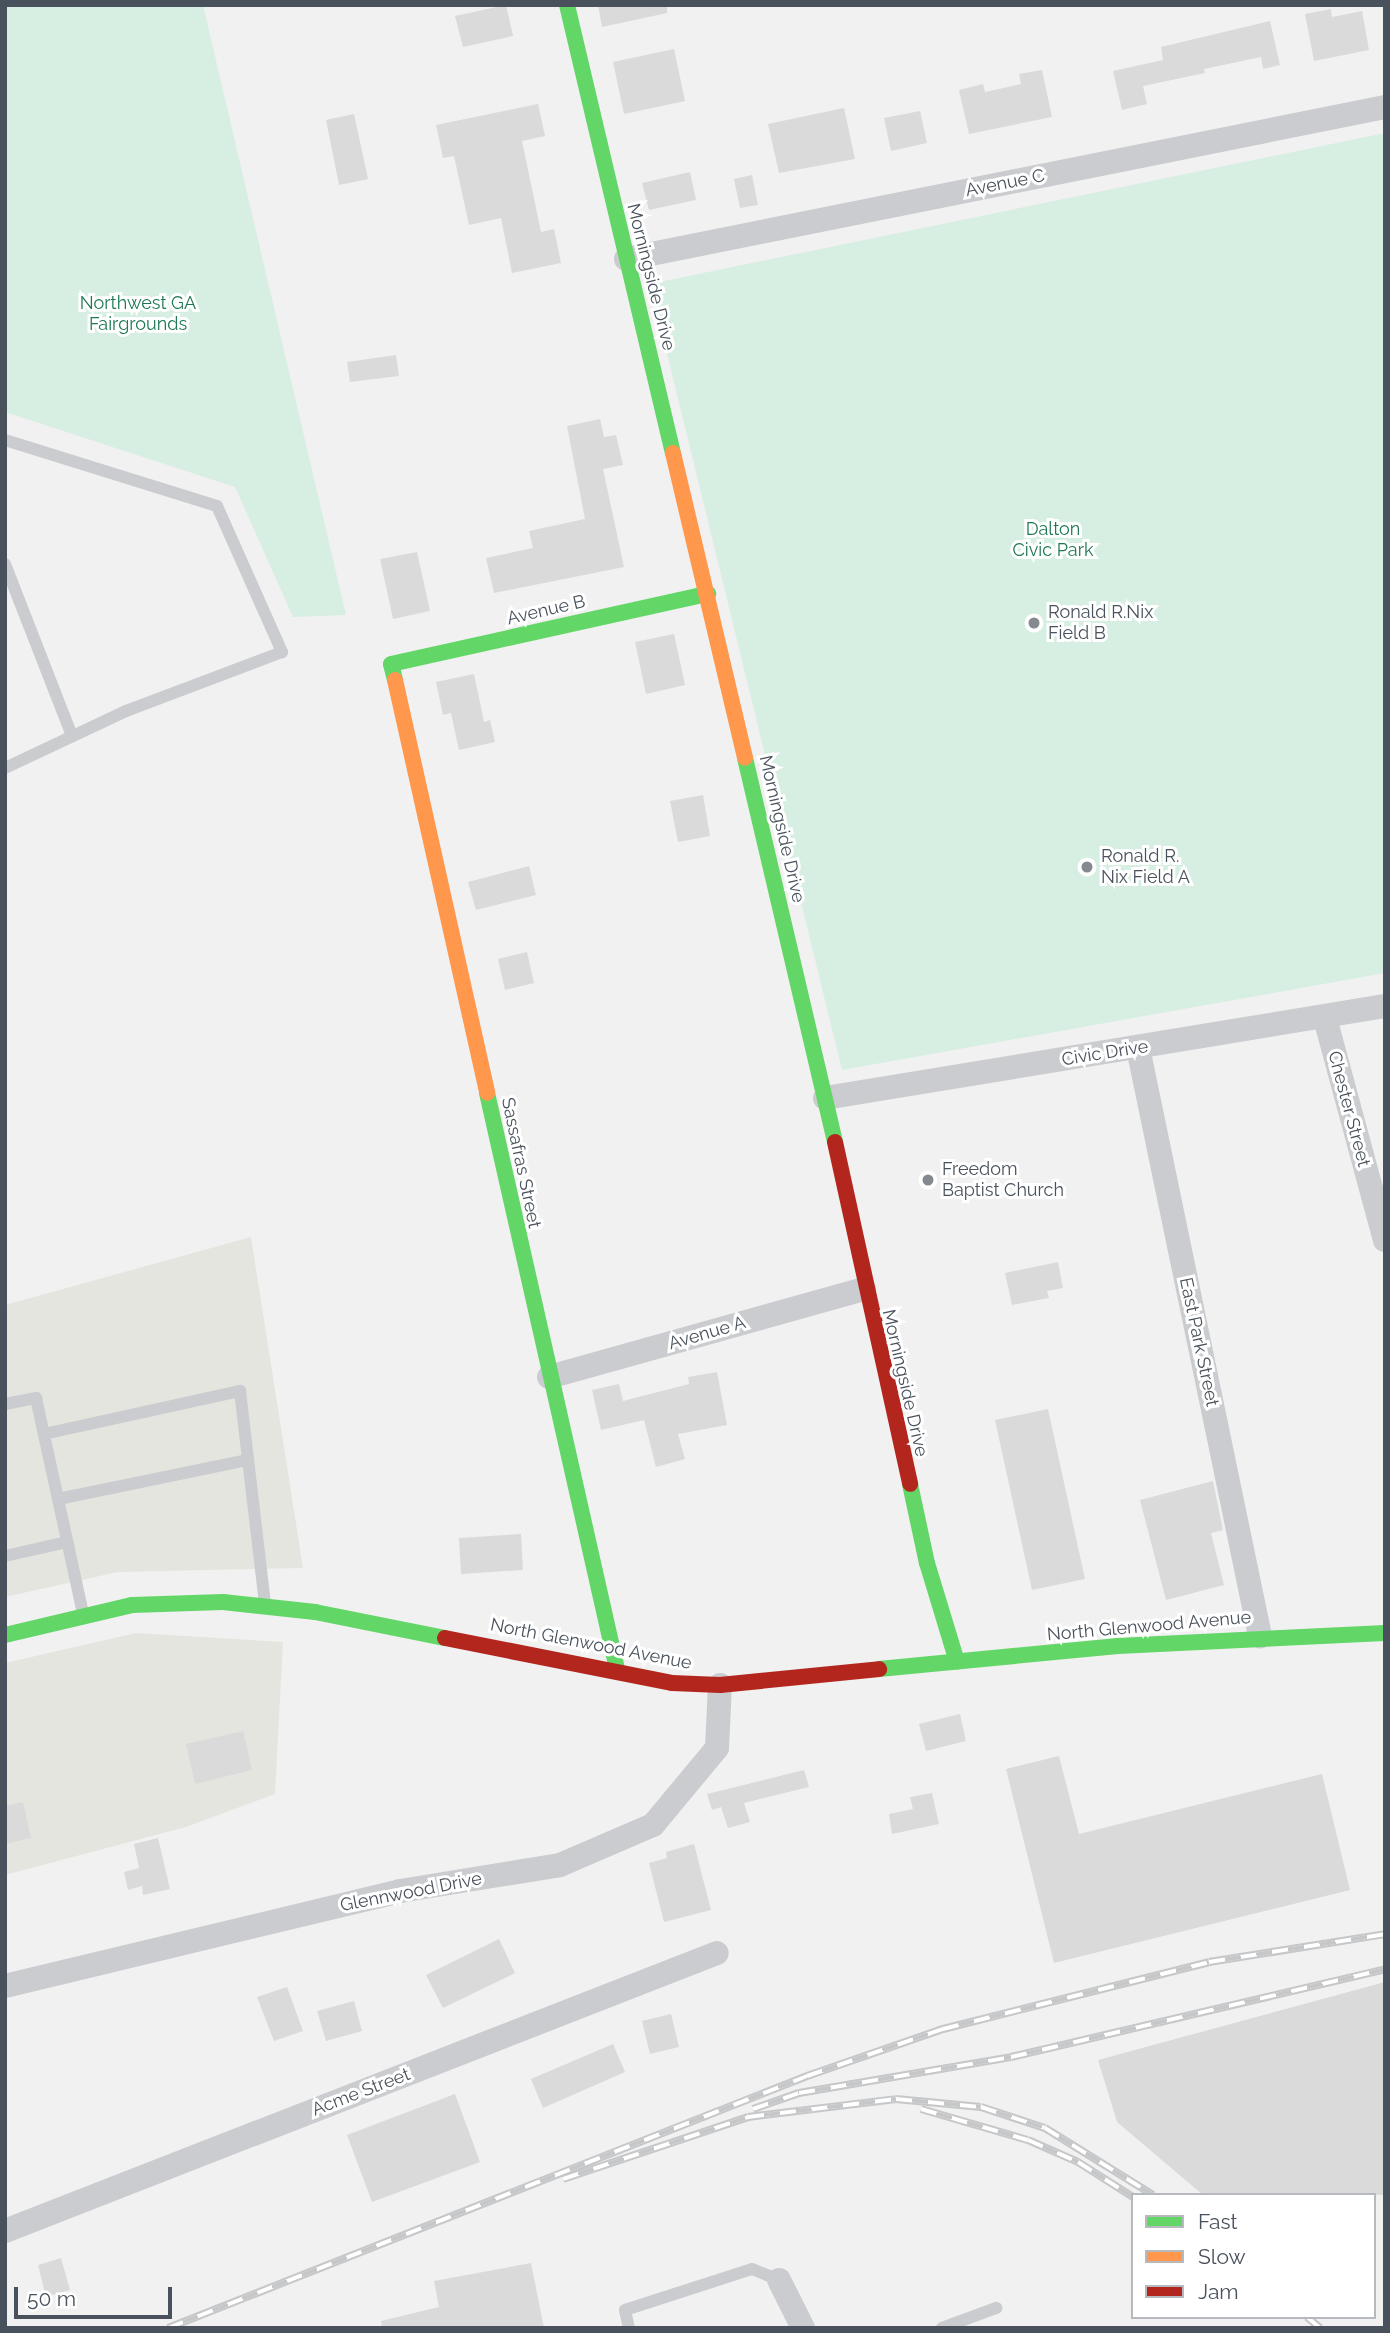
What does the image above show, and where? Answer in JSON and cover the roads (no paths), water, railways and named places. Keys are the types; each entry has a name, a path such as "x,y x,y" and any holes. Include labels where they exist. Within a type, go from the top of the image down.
{"street":[{"name":"Morningside Drive","path":"567,5 825,1098 864,1289 927,1563 957,1662"},
{"name":"Avenue C","path":"626,259 1385,107"},
{"name":"Avenue B","path":"391,664 708,594"},
{"name":"Sassafras Street","path":"391,664 549,1377 617,1669"},
{"name":"Civic Drive","path":"825,1098 1325,1018 1385,1006"},
{"name":"Chester Street","path":"1325,1018 1376,1180 1385,1240"},
{"name":"East Park Street","path":"1138,1048 1260,1636"},
{"name":"Avenue A","path":"549,1377 864,1289"},
{"name":"North Glenwood Avenue","path":"5,1635 132,1605 223,1602 265,1606 617,1669 672,1683 720,1685 1260,1636 1385,1633"},
{"name":"Glennwood Drive","path":"5,1986 400,1891 561,1865 653,1825 717,1748 720,1685"},
{"name":"Acme Street","path":"5,2231 717,1953"},
{"path":"779,2280 803,2328"}],"lane":[{"path":"5,440 217,506 282,652 126,711 5,768"},
{"path":"5,564 72,736"},
{"path":"44,1434 240,1391 265,1606"},
{"path":"5,1404 36,1398 84,1617"},
{"path":"58,1499 248,1460"},
{"path":"5,1556 67,1542"},
{"path":"629,2328 625,2310 752,2269 779,2280"},
{"path":"943,2328 996,2308"}],"railway":[{"path":"168,2328 807,2076 943,2029 1209,1962 1385,1934"},
{"path":"753,2109 799,2093 1011,2057 1385,1969"},
{"path":"563,2179 748,2117 896,2099 981,2107 1045,2128 1150,2193"},
{"path":"921,2109 1028,2140 1078,2162 1131,2196"},
{"path":"1309,2319 1320,2328"}],"place":[{"name":"Ronald R.Nix Field B","path":"1034,623"},
{"name":"Ronald R. Nix Field A","path":"1087,867"},
{"name":"Freedom Baptist Church","path":"928,1180"}],"park label":[{"name":"Northwest GA Fairgrounds","path":"138,314"},
{"name":"Dalton Civic Park","path":"1053,540"}]}
